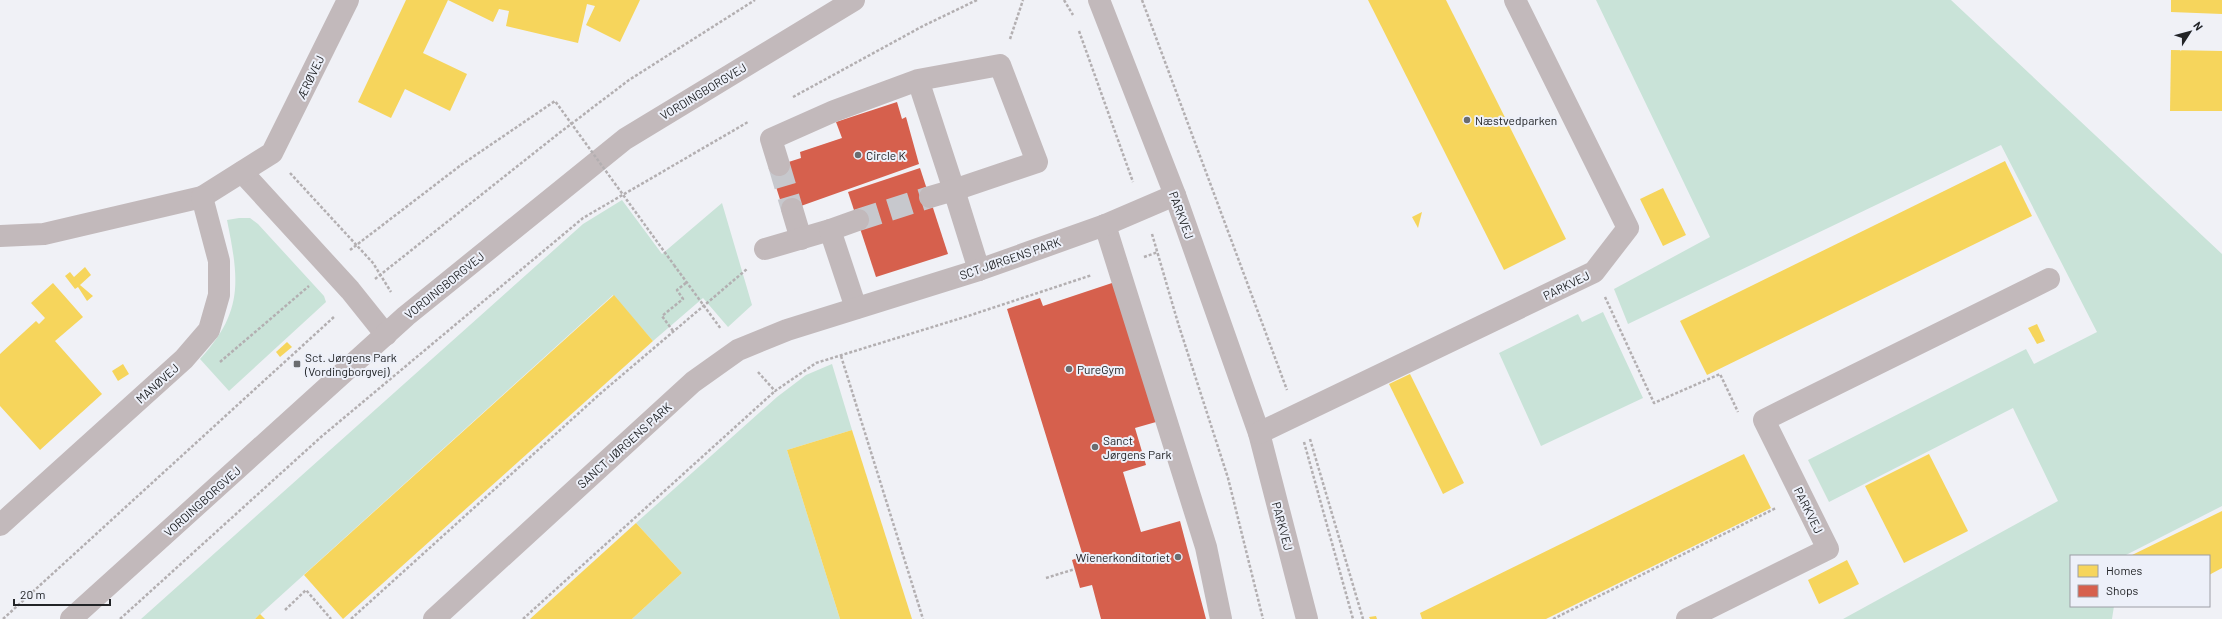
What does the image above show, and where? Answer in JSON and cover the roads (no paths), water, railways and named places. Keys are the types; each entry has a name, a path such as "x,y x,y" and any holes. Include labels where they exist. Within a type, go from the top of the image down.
{"street":[{"name":"ÆRØVEJ","path":"242,172 272,154 348,0"},
{"name":"VORDINGBORGVEJ","path":"72,619 406,316 626,139 854,0"},
{"name":"PARKVEJ","path":"1099,0 1175,195 1259,433 1307,619"},
{"name":"PARKVEJ","path":"1259,433 1594,272 1628,228 1515,0"},
{"path":"779,165 771,138 834,111 918,80 1000,65 1037,162 930,197"},
{"path":"918,80 979,270"},
{"path":"0,236 44,234 202,197 242,172 350,290 386,335"},
{"name":"SCT JØRGENS PARK","path":"849,311 979,270 1105,225 1175,195"},
{"name":"MANØVEJ","path":"0,525 184,359 209,330 219,295 219,261 202,197"},
{"path":"792,209 801,239"},
{"path":"765,249 830,230 858,220"},
{"path":"1105,225 1206,547 1220,619"},
{"path":"830,230 849,311"},
{"name":"PARKVEJ","path":"1687,619 1828,549 1764,420 2049,279"},
{"name":"SANCT JØRGENS PARK","path":"434,619 693,382 738,350 787,330 849,311"}],"tunnel":[{"path":"779,165 792,209"},
{"path":"858,220 930,197"}],"place":[{"name":"Næstvedparken","path":"1467,120"},
{"name":"Circle K","path":"858,155"},
{"name":"Sct. Jørgens Park (Vordingborgvej)","path":"297,364"},
{"name":"PureGym","path":"1069,369"},
{"name":"Sanct Jørgens Park","path":"1095,447"},
{"name":"Wienerkonditoriet","path":"1178,557"}]}
